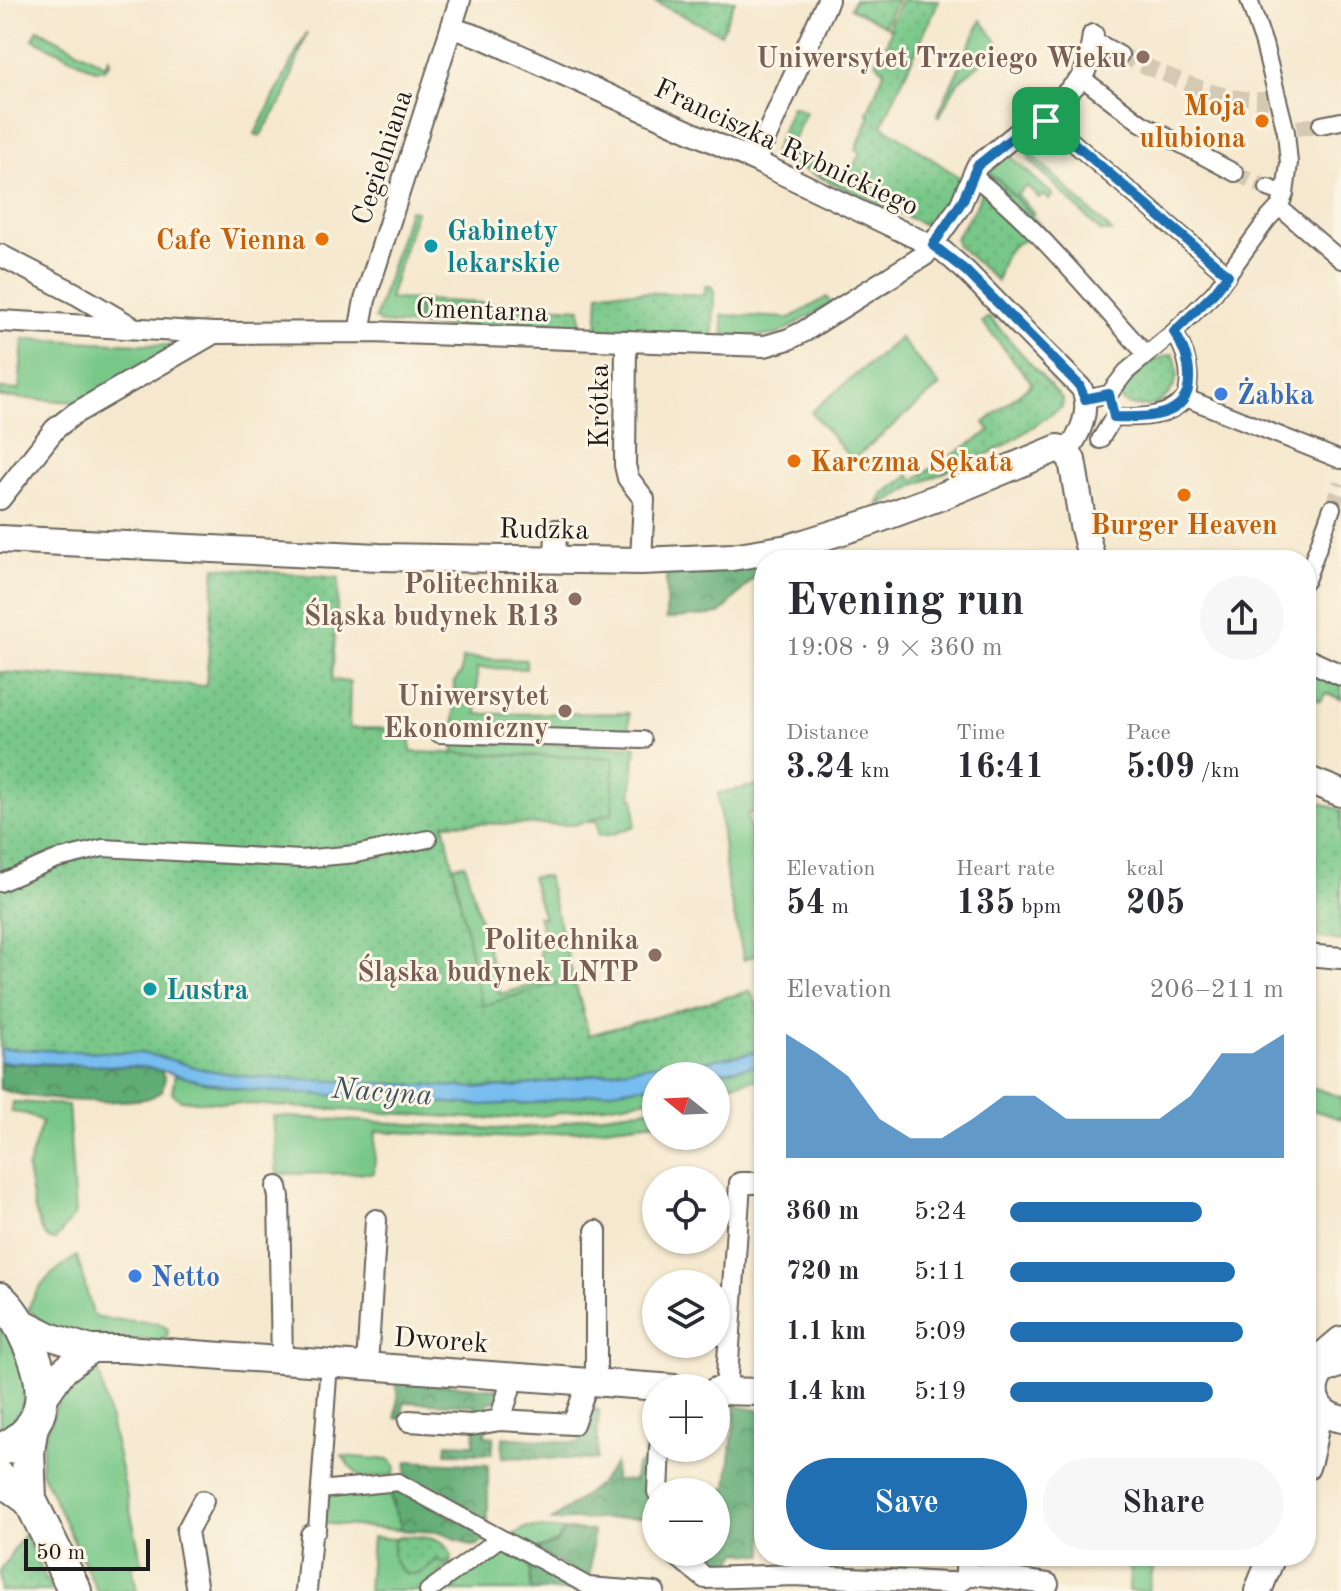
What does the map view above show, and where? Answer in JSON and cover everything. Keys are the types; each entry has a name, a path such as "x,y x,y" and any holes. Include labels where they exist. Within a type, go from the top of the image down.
{"main road":[{"path":"9,1309 41,1371 28,1451 30,1500 75,1591"},
{"path":"0,1450 17,1441 36,1414"},
{"path":"0,1478 30,1500"}],"street":[{"name":"Cegielniana","path":"359,332 365,300 460,0"},
{"path":"755,161 828,0"},
{"path":"1089,550 1073,463 1067,452 1076,440 1085,413 1085,399 1109,394 1126,372 1214,293 1282,201 1289,175 1292,130 1273,100 1249,0"},
{"name":"Franciszka Rybnickiego","path":"452,28 480,37 755,161 933,245 957,262 1079,385 1085,399"},
{"path":"1120,55 1093,42 1082,78 1141,123 1235,173"},
{"name":"Cmentarna","path":"0,321 214,333 359,332 777,344 803,332 918,261 933,245 963,200 979,164 1082,78"},
{"path":"1041,115 1228,275"},
{"path":"1321,125 1341,121"},
{"path":"973,176 1001,199 1044,243 1146,354"},
{"path":"1268,188 1341,260"},
{"path":"0,255 135,329"},
{"path":"1114,417 1165,413 1186,398 1189,366 1183,346 1174,332"},
{"path":"0,499 55,429 74,414 214,333"},
{"name":"Krótka","path":"626,342 625,465 628,478 644,499 641,561"},
{"path":"1100,440 1114,417 1109,394"},
{"path":"1186,398 1341,460"},
{"name":"Rudzka","path":"776,550 918,506 1051,450 1058,448 1067,452"},
{"path":"1316,552 1332,508"},
{"path":"555,560 556,530"},
{"name":"Rudzka","path":"0,539 379,557 641,561 754,553"},
{"path":"1316,664 1341,675"},
{"path":"439,734 643,740"},
{"path":"1316,783 1341,793"},
{"path":"0,883 54,860 103,848 301,859 356,854 428,839"},
{"path":"1316,956 1341,958"},
{"path":"1316,959 1341,974"},
{"path":"723,1374 740,1183 754,1183"},
{"path":"277,1187 282,1361"},
{"path":"367,1366 376,1220"},
{"path":"409,1421 471,1425 500,1420 573,1424 592,1382 596,1231"},
{"name":"Dworek","path":"9,1309 52,1337 91,1349 642,1386"},
{"path":"1316,1427 1325,1385 1341,1340"},
{"path":"36,1414 62,1372 91,1349"},
{"path":"306,1591 311,1535 317,1530 329,1363"},
{"path":"500,1420 510,1376"},
{"path":"730,1391 754,1392"},
{"path":"320,1490 398,1482 588,1586 656,1591"},
{"path":"197,1591 187,1531 203,1501"},
{"path":"428,1591 500,1538"},
{"path":"687,1566 704,1584 794,1575 957,1583 963,1581 967,1566"},
{"path":"975,1566 1048,1584"},
{"path":"1258,1591 1268,1566"}],"green space":[{"path":"651,0 735,0 721,34"},
{"path":"854,0 897,0 885,26 850,8"},
{"path":"901,0 939,0 882,125 963,180 927,226 789,163 795,150 844,173 849,164 854,166 860,152 856,149 870,115 867,113 884,72 876,61 881,47 885,48 891,30 888,28"},
{"path":"981,20 1001,47 958,82 939,117 937,116"},
{"path":"38,29 105,65 109,58 110,63 103,70 95,70 33,39"},
{"path":"307,32 285,96 260,136 255,134"},
{"path":"792,106 806,112 784,160 774,152"},
{"path":"1029,151 1112,232 1101,232 1029,159"},
{"path":"1007,153 1053,195 1049,200 1044,195 1039,198 1027,186 1017,194 1034,213 1031,215 1000,181 983,170"},
{"path":"983,170 1000,181 1048,234 1012,247 1004,259 997,281 958,246 955,239 976,206 986,178"},
{"path":"409,210 416,211 389,299 419,300 418,326 380,323 375,319"},
{"path":"705,286 711,286 714,291 713,337 597,333 599,293 705,295"},
{"path":"827,297 831,303 777,335 729,338 724,334 722,315 790,318"},
{"path":"419,300 581,308 581,330 418,326"},
{"path":"987,318 1063,400 1062,407 1003,447 915,485 878,505 884,494 909,475 913,480 990,431 984,423 1032,383 982,322"},
{"path":"900,338 940,386 852,460 811,412"},
{"path":"23,339 184,346 77,402 0,397 0,389 19,390"},
{"path":"1173,354 1177,367 1176,379 1172,390 1164,398 1143,407 1119,399 1141,370"},
{"path":"215,567 339,578 332,680 350,682 349,728 411,729 411,752 614,758 612,813 574,825 444,823 482,1006 574,978 589,1035 750,991 754,999 754,1053 701,1062 642,1062 642,1067 514,1087 457,1088 251,1077 201,1069 139,1053 0,1049 0,672 206,686"},
{"path":"754,568 754,578 720,614 666,619 666,573"},
{"path":"462,658 526,660 526,669 477,668 477,714 629,713 629,729 454,728 454,682 461,673"},
{"path":"1316,673 1341,685 1341,699 1326,693 1320,701 1316,700"},
{"path":"454,743 636,746 631,798 635,798 635,826 598,836 597,821 438,824 453,815"},
{"path":"754,786 754,812 747,814 754,851 754,956 744,960 727,883 718,793"},
{"path":"1316,801 1341,810 1341,941 1316,937"},
{"path":"465,864 500,994 547,981 539,951 547,949 538,916 544,918 531,877 547,876 588,1035 416,1005 477,983 453,866"},
{"path":"0,1063 148,1067 159,1069 165,1078 162,1091 145,1099 51,1099 0,1089"},
{"path":"754,1066 754,1080 730,1084 730,1070"},
{"path":"175,1074 249,1090 480,1105 534,1103 642,1086 642,1100 541,1116 484,1119 181,1100 172,1093"},
{"path":"1316,1088 1341,1097 1341,1119 1316,1111"},
{"path":"13,1102 68,1105 75,1215 55,1240 47,1238 41,1229 27,1170 42,1122 27,1114 11,1112"},
{"path":"642,1110 642,1124 515,1138 376,1131 374,1173 277,1174 273,1116 497,1129 556,1125"},
{"path":"77,1256 93,1314 98,1318 159,1323 168,1329 166,1342 72,1334 46,1326 28,1309 48,1278"},
{"path":"0,1321 21,1364 24,1394 21,1409 13,1422 0,1433"},
{"path":"97,1363 142,1563 132,1565 137,1591 97,1591 41,1471 43,1441 60,1397 74,1378"},
{"path":"395,1380 500,1389 498,1402 488,1402 485,1436 494,1437 492,1454 446,1453 447,1443 474,1444 476,1405 404,1402 402,1418 396,1418 398,1395"},
{"path":"736,1406 754,1409 754,1554 739,1552 730,1564 728,1478"},
{"path":"584,1409 599,1410 597,1460 502,1457 503,1437 580,1443"},
{"path":"342,1456 390,1460 396,1467 393,1475 360,1478"},
{"path":"407,1461 488,1465 488,1527 405,1481"},
{"path":"655,1462 654,1478 642,1478 642,1517 551,1521 599,1484 615,1463 614,1480 634,1481 636,1465"},
{"path":"398,1487 488,1537 479,1545 471,1546 441,1532 398,1530 401,1525 393,1508 390,1488"},
{"path":"390,1488 393,1508 401,1525 398,1530 321,1523 323,1496"},
{"path":"527,1527 564,1530 557,1542 535,1550 510,1537"},
{"path":"564,1530 593,1531 590,1580 535,1550 557,1542"},
{"path":"24,1534 52,1591 0,1591 0,1572"},
{"path":"402,1536 439,1541 449,1550 452,1558 444,1564 437,1559 421,1573 406,1574 393,1554 395,1539"},
{"path":"372,1537 395,1539 394,1561 410,1574 421,1572 437,1559 451,1558 452,1555 451,1563 419,1591 368,1591"},
{"path":"500,1546 529,1558 531,1590 539,1591 439,1591"},
{"path":"529,1558 592,1591 531,1590"},
{"path":"710,1566 728,1566 726,1569"},
{"path":"1130,1566 1154,1566 1148,1591 1129,1591"}],"water":[{"name":"Nacyna","path":"0,1049 139,1053 201,1069 251,1077 483,1088 514,1087 642,1066 642,1086 534,1103 480,1105 249,1090 148,1067 0,1062"},
{"path":"754,1053 754,1066 730,1070 730,1062 699,1062"}],"tunnel":[{"path":"1120,55 1211,92 1268,100"},
{"path":"1297,128 1321,125"},
{"path":"1235,173 1268,188"},
{"path":"1332,508 1341,483"}],"place":[{"name":"Uniwersytet Trzeciego Wieku","path":"1143,57"},
{"name":"Moja ulubiona","path":"1262,121"},
{"name":"Cafe Vienna","path":"322,239"},
{"name":"Gabinety lekarskie","path":"431,246"},
{"name":"Żabka","path":"1221,394"},
{"name":"Karczma Sękata","path":"794,461"},
{"name":"Burger Heaven","path":"1184,495"},
{"name":"Politechnika Śląska budynek R13","path":"575,599"},
{"name":"Uniwersytet Ekonomiczny","path":"565,711"},
{"name":"Politechnika Śląska budynek LNTP","path":"655,955"},
{"name":"Lustra","path":"150,989"},
{"name":"Netto","path":"135,1276"}],"route":[{"path":"1041,115 1046,121 1228,275 1174,332 1183,346 1189,366 1189,388 1186,398 1165,413 1114,417 1109,394 1085,399 1079,385 957,262 933,245 967,193 979,164 1041,115"}]}
